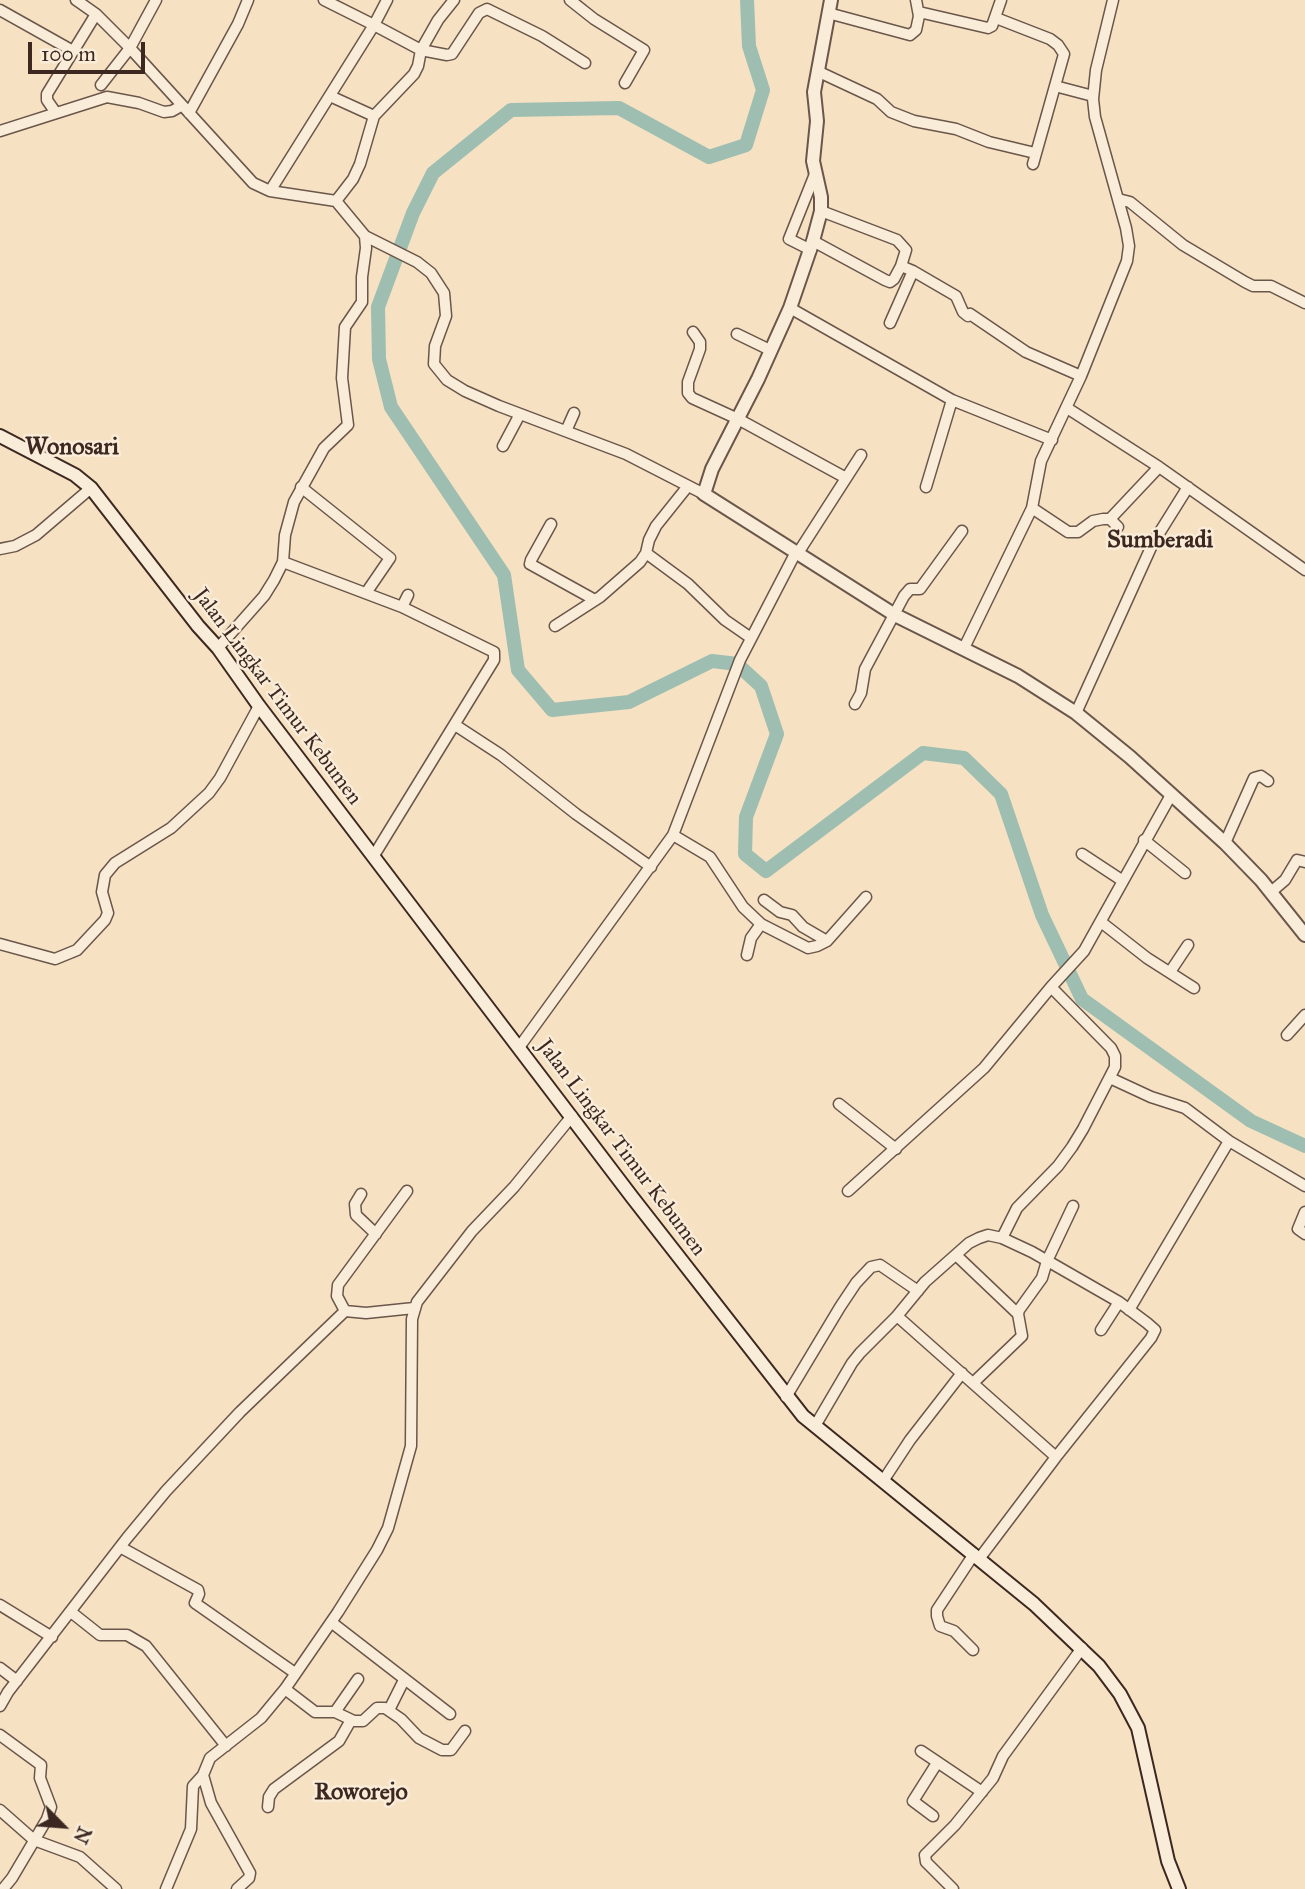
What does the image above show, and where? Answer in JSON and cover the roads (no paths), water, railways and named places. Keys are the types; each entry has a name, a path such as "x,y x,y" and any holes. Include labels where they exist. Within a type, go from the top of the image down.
{"main road":[{"path":"830,7 814,92 817,121 813,155 820,188 821,211 812,246 790,308 712,469 704,494 895,615 1018,676 1076,713 1130,757 1225,843 1271,892 1305,935"},
{"name":"Jalan Lingkar Timur Kebumen","path":"0,436 75,475 91,488 218,648 373,857 803,1416 977,1557 1082,1648 1120,1694 1138,1728 1168,1861 1179,1889"}],"street":[{"path":"76,0 96,13 126,53 185,109 246,178 270,191 336,201 369,237 417,262 431,273 444,293 446,316 433,357 438,370 447,380 465,391 520,414 646,463 704,494"},
{"path":"101,85 126,53 156,0"},
{"path":"0,131 107,97 139,103 164,112 185,109 238,24 248,0"},
{"path":"324,0 421,50 447,55 452,54 479,13 486,9 542,36 585,63"},
{"path":"270,191 387,0"},
{"path":"336,201 360,164 374,116 414,74 421,50 438,20 454,0"},
{"path":"570,0 594,19 644,50 625,83"},
{"path":"830,7 910,35 916,30 919,12 916,0"},
{"path":"919,12 984,29 992,26 1001,0"},
{"path":"964,648 1032,508 1039,469 1081,376 1127,261 1129,246 1126,228 1095,117 1093,96 1096,70 1114,0"},
{"path":"0,10 73,51"},
{"path":"56,113 47,100 47,94 96,13"},
{"path":"996,18 1050,39 1064,54 1033,164"},
{"path":"817,71 877,99 895,114 1035,153"},
{"path":"1055,86 1093,96"},
{"path":"330,96 374,116"},
{"path":"815,174 789,238 890,282 894,279 906,250 897,240 821,211"},
{"path":"1118,199 1134,206 1183,245 1245,282 1253,286 1271,286 1305,303"},
{"path":"218,648 264,596 283,562 288,519 301,487 324,449 348,425 342,379 345,327 360,305 369,237"},
{"path":"901,266 956,296 962,312 968,316 970,314 1026,352 1081,376"},
{"path":"890,323 913,271"},
{"path":"790,308 952,400 1052,440"},
{"path":"693,332 700,349 688,382 688,393 692,398 738,419 846,478"},
{"path":"737,334 770,350"},
{"path":"926,487 952,400"},
{"path":"1067,408 1159,467 1305,570"},
{"path":"566,430 574,413"},
{"path":"503,446 520,414"},
{"path":"520,1046 673,835 740,660 797,553 860,456"},
{"path":"1032,508 1068,532 1078,532 1093,521 1110,519 1159,467"},
{"path":"555,626 628,574 646,553 656,526 688,486"},
{"path":"301,487 390,558 366,593"},
{"path":"1076,713 1153,543 1188,487"},
{"path":"0,549 15,546 36,536 91,488"},
{"path":"1110,519 1118,527"},
{"path":"551,524 530,565 595,600"},
{"path":"855,704 861,693 865,669 908,590 920,589 962,531"},
{"path":"646,553 688,584 726,620 751,638"},
{"path":"283,562 402,607 494,652 492,663 373,857"},
{"path":"402,607 408,595"},
{"path":"0,944 55,959 77,950 105,920 108,913 102,892 105,875 116,863 171,828 209,793 259,706"},
{"path":"455,724 651,867"},
{"path":"1225,843 1254,778 1261,776 1268,780"},
{"path":"848,1191 984,1068 1052,985 1084,951 1171,795"},
{"path":"673,835 710,857 743,907 761,924 808,948 827,941 866,897"},
{"path":"1144,840 1185,873"},
{"path":"1082,854 1123,881"},
{"path":"1271,892 1285,880 1298,859 1305,862"},
{"path":"764,900 780,912 792,915 803,927 827,941"},
{"path":"1101,922 1147,958 1194,988"},
{"path":"747,955 751,939 761,924"},
{"path":"1170,972 1188,945"},
{"path":"1002,1238 1017,1208 1058,1166 1072,1147 1110,1078 1115,1061 1111,1048 1052,985"},
{"path":"1287,1035 1305,1015"},
{"path":"1110,1078 1151,1097 1185,1108 1229,1141 1305,1186"},
{"path":"839,1104 895,1149"},
{"path":"169,1889 172,1874 191,1829 193,1786 203,1775 210,1758 261,1718 285,1689 384,1538 408,1465 412,1435 414,1308 472,1231 514,1187 572,1116"},
{"path":"1129,1310 1229,1141"},
{"path":"345,1311 337,1296 338,1285 407,1191"},
{"path":"361,1194 355,1204 356,1215 376,1234"},
{"path":"1018,1314 1042,1278 1047,1261 1073,1206"},
{"path":"1305,1212 1298,1228 1305,1234"},
{"path":"816,1426 852,1363 918,1291 956,1255 979,1238 988,1235 1002,1238 1047,1261 1119,1302 1155,1330 941,1604 937,1616 940,1626 954,1631 973,1650"},
{"path":"956,1255 1018,1314 1022,1336 973,1383"},
{"path":"786,1396 840,1307 871,1267 880,1265 918,1291"},
{"path":"1101,1330 1119,1302"},
{"path":"0,1706 120,1547 166,1491 240,1412 345,1311 366,1313 414,1308"},
{"path":"897,1316 1056,1457"},
{"path":"883,1481 909,1440 962,1373"},
{"path":"120,1547 198,1590 195,1603 295,1673"},
{"path":"0,1605 52,1637"},
{"path":"71,1612 100,1635 127,1635 146,1646 226,1746"},
{"path":"331,1622 450,1714"},
{"path":"953,1889 924,1857 982,1792 997,1772 1003,1756 1082,1648"},
{"path":"0,1668 17,1681"},
{"path":"335,1712 358,1679"},
{"path":"389,1710 404,1680"},
{"path":"285,1689 315,1712 335,1712 351,1720 363,1721 377,1708 389,1710 419,1738 442,1750 451,1750 465,1731"},
{"path":"268,1807 269,1797 274,1789 339,1741 351,1720"},
{"path":"0,1735 40,1765 40,1778 51,1807 47,1819 3,1889"},
{"path":"921,1751 982,1792"},
{"path":"933,1816 913,1801 937,1763"},
{"path":"203,1775 211,1803 250,1873 249,1878 237,1889"},
{"path":"0,1811 34,1840 80,1857 116,1889"}],"waterway":[{"path":"747,0 749,46 763,90 746,145 709,157 619,108 511,110 433,173 413,213 378,307 379,359 391,407 504,575 518,670 552,710 629,702 712,661 737,664 761,686 777,734 746,817 745,854 766,871 923,753 964,758 1001,794 1042,915 1082,999 1251,1121 1305,1146"}],"district":[{"name":"Wonosari","path":"72,448"},
{"name":"Sumberadi","path":"1160,541"},
{"name":"Roworejo","path":"361,1793"}]}
